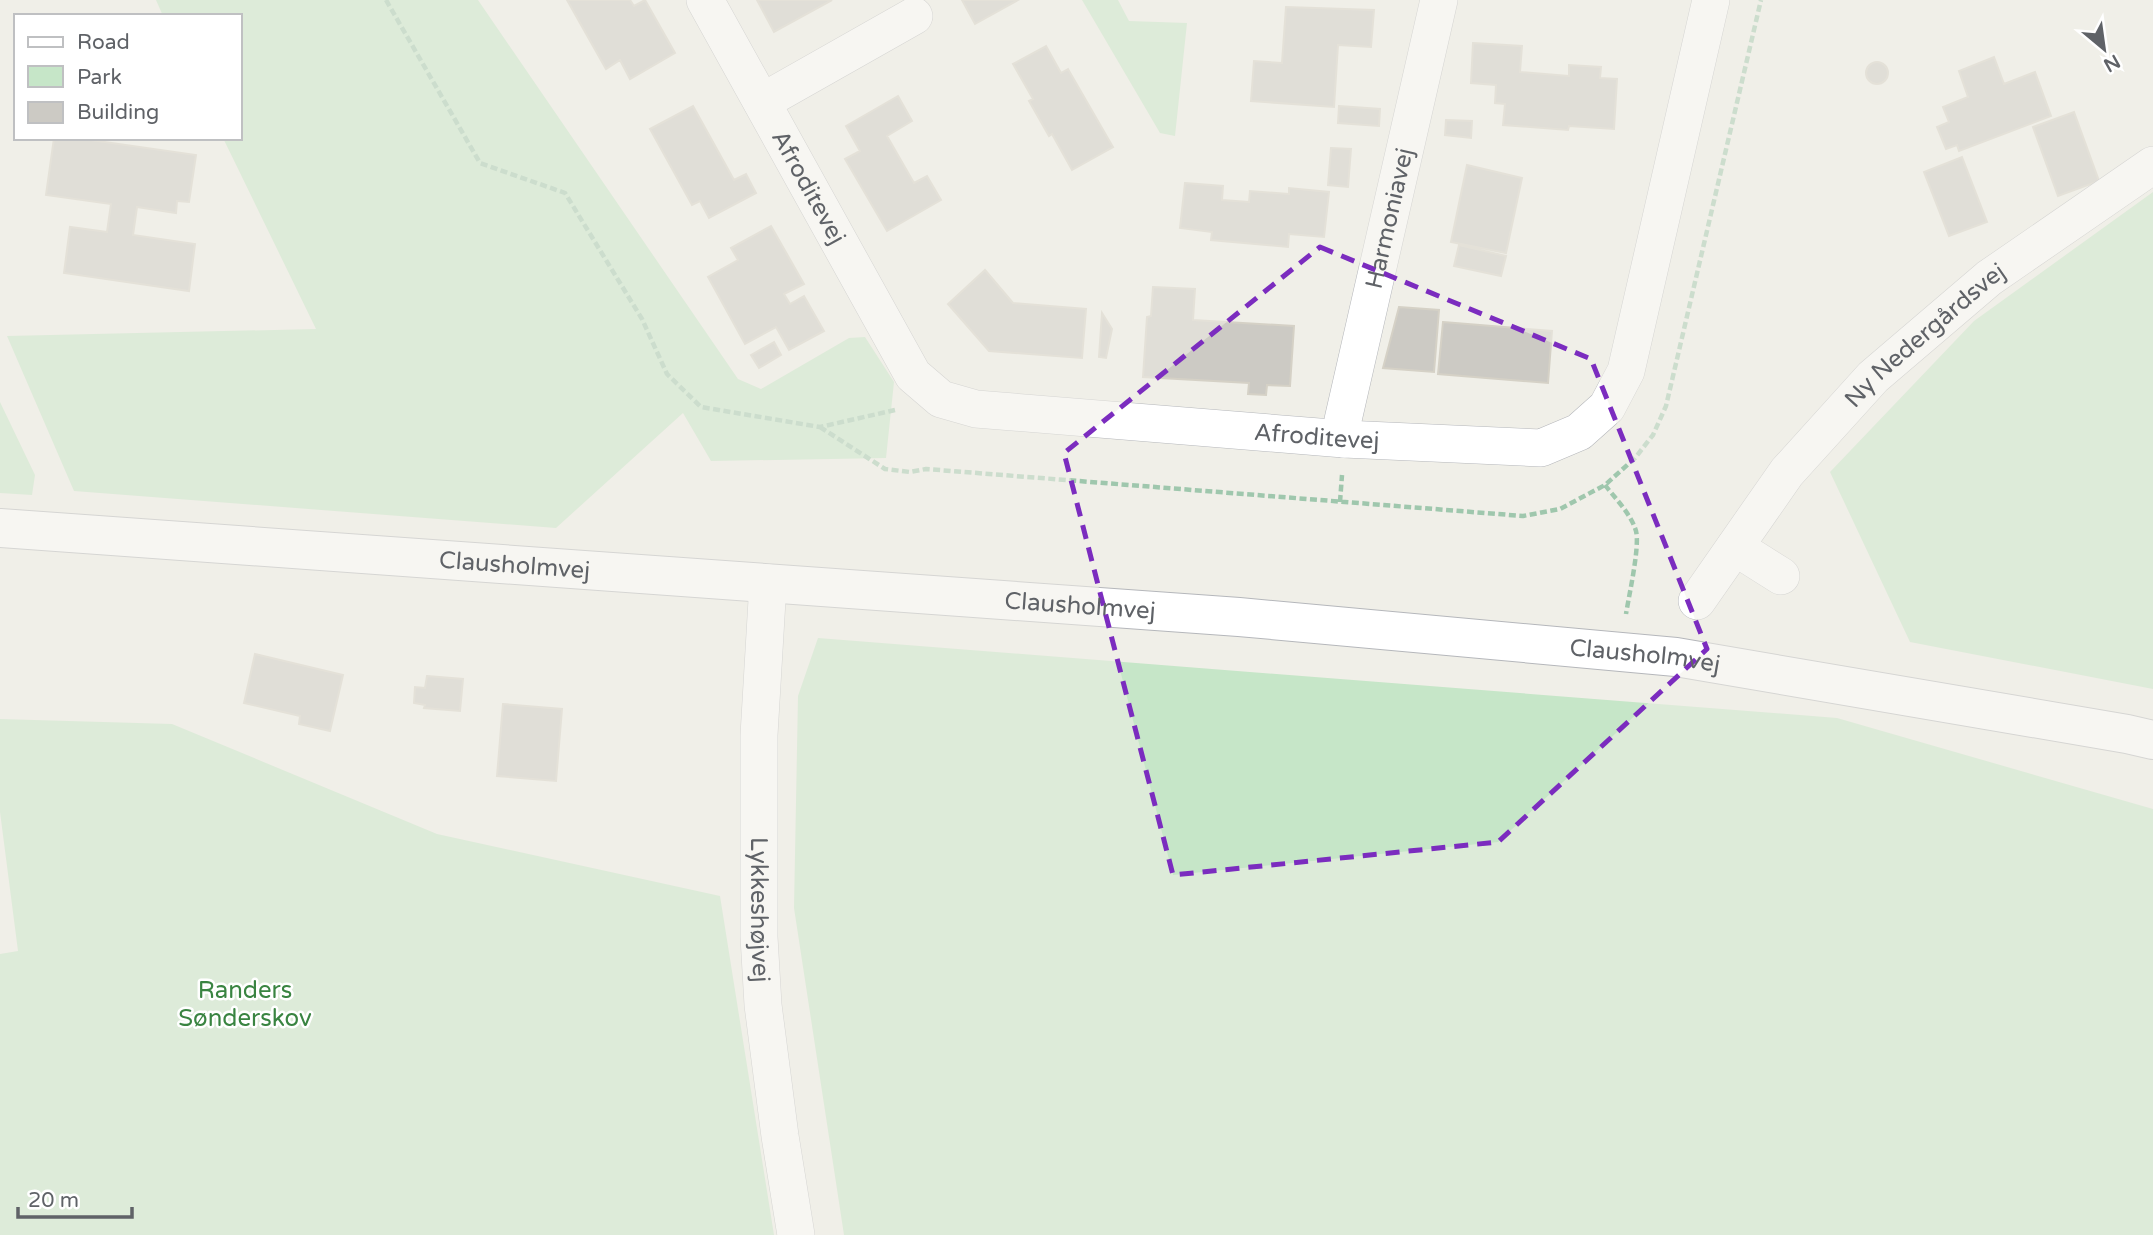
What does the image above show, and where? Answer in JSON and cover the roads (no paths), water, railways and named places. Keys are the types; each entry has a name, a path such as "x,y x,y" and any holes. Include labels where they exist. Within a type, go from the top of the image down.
{"street":[{"name":"Afroditevej","path":"705,0 913,375 941,399 976,409 1344,439 1541,448 1579,432 1607,407 1626,371 1711,0"},
{"name":"Harmoniavej","path":"1344,439 1343,420 1439,0"},
{"name":"Afroditevej","path":"762,102 914,16"},
{"name":"Ny Nedergårdsvej","path":"1697,601 1787,472 1874,376 1989,278 2153,165"},
{"name":"Clausholmvej","path":"0,528 1239,618 1676,657 2153,740"},
{"path":"1735,547 1781,576"},
{"name":"Lykkeshøjvej","path":"768,583 759,735 759,937 765,1018 796,1235"}],"park label":[{"name":"Randers Sønderskov","path":"245,1004"}]}
